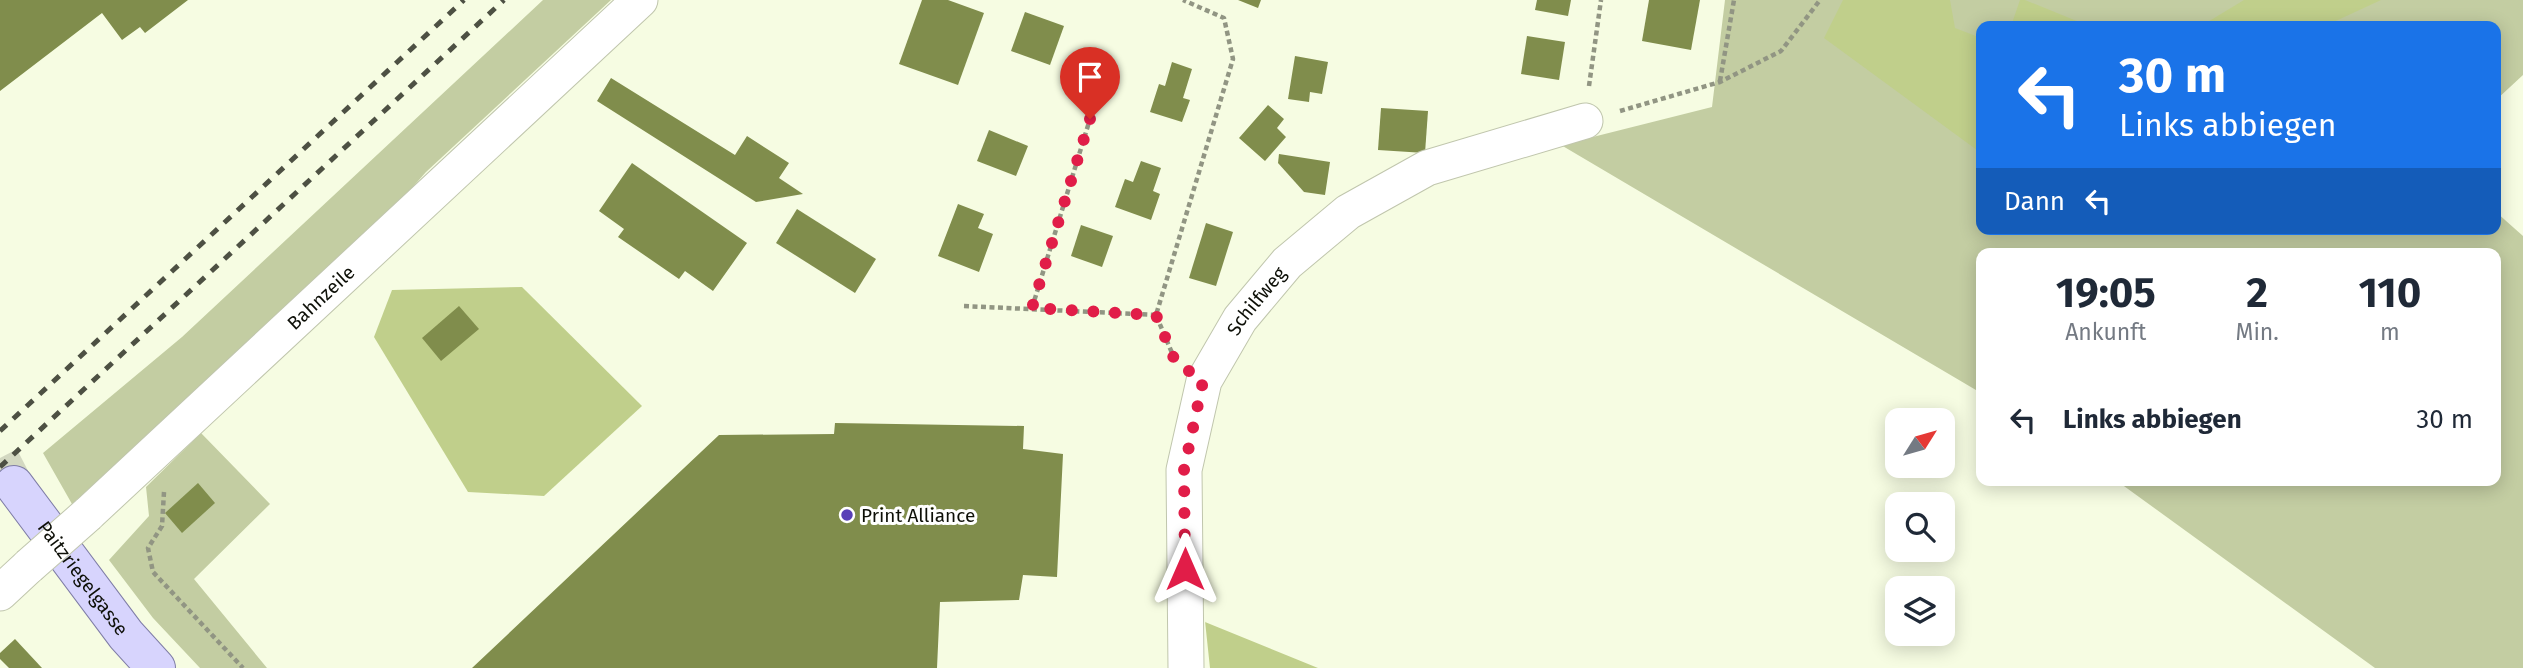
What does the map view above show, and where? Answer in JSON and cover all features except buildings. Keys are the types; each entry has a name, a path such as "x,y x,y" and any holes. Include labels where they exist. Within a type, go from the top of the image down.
{"main road":[{"name":"Paitzriegelgasse","path":"14,485 126,635 156,668"}],"street":[{"name":"Bahnzeile","path":"0,593 640,0"},
{"name":"Schilfweg","path":"1186,668 1184,470 1203,381 1240,319 1287,263 1348,212 1427,168 1585,121"}],"path":[{"path":"1183,0 1224,18 1233,60 1156,315 1175,361 1203,381"},
{"path":"1601,0 1585,121 1720,82 1781,51 1821,0"},
{"path":"1720,82 1734,0"},
{"path":"1032,308 1090,119"},
{"path":"964,306 1156,315"},
{"path":"141,464 164,492 162,526 148,548 153,572 243,668"}],"green space":[{"path":"543,0 611,0 426,172 367,239 72,504 43,453 182,337"},
{"path":"1725,0 2523,0 2523,75 2501,95 2501,21 1976,21 1976,235 2501,235 2501,216 2523,236 2523,668 2375,668 2124,486 2501,486 2501,248 1976,248 1976,390 1561,145 1712,107"},
{"path":"1843,0 1950,0 1955,28 1976,36 1976,149 1824,38"},
{"path":"2020,0 2025,0 2077,21 2013,21"},
{"path":"2244,0 2381,0 2336,21 2209,21"},
{"path":"522,287 642,406 544,496 468,492 374,337 392,290"},
{"path":"201,433 270,504 194,579 267,668 200,668 153,618 109,560 149,516 146,487"},
{"path":"1205,622 1318,668 1210,668"}],"tunnel":[{"path":"0,458 14,485"}],"railway":[{"path":"0,431 464,0"},
{"path":"0,467 504,0"}],"place":[{"name":"Print Alliance","path":"847,515"}],"route":[{"path":"1090,119 1032,308 1156,315 1175,361 1203,381 1184,470 1185,569"}]}
